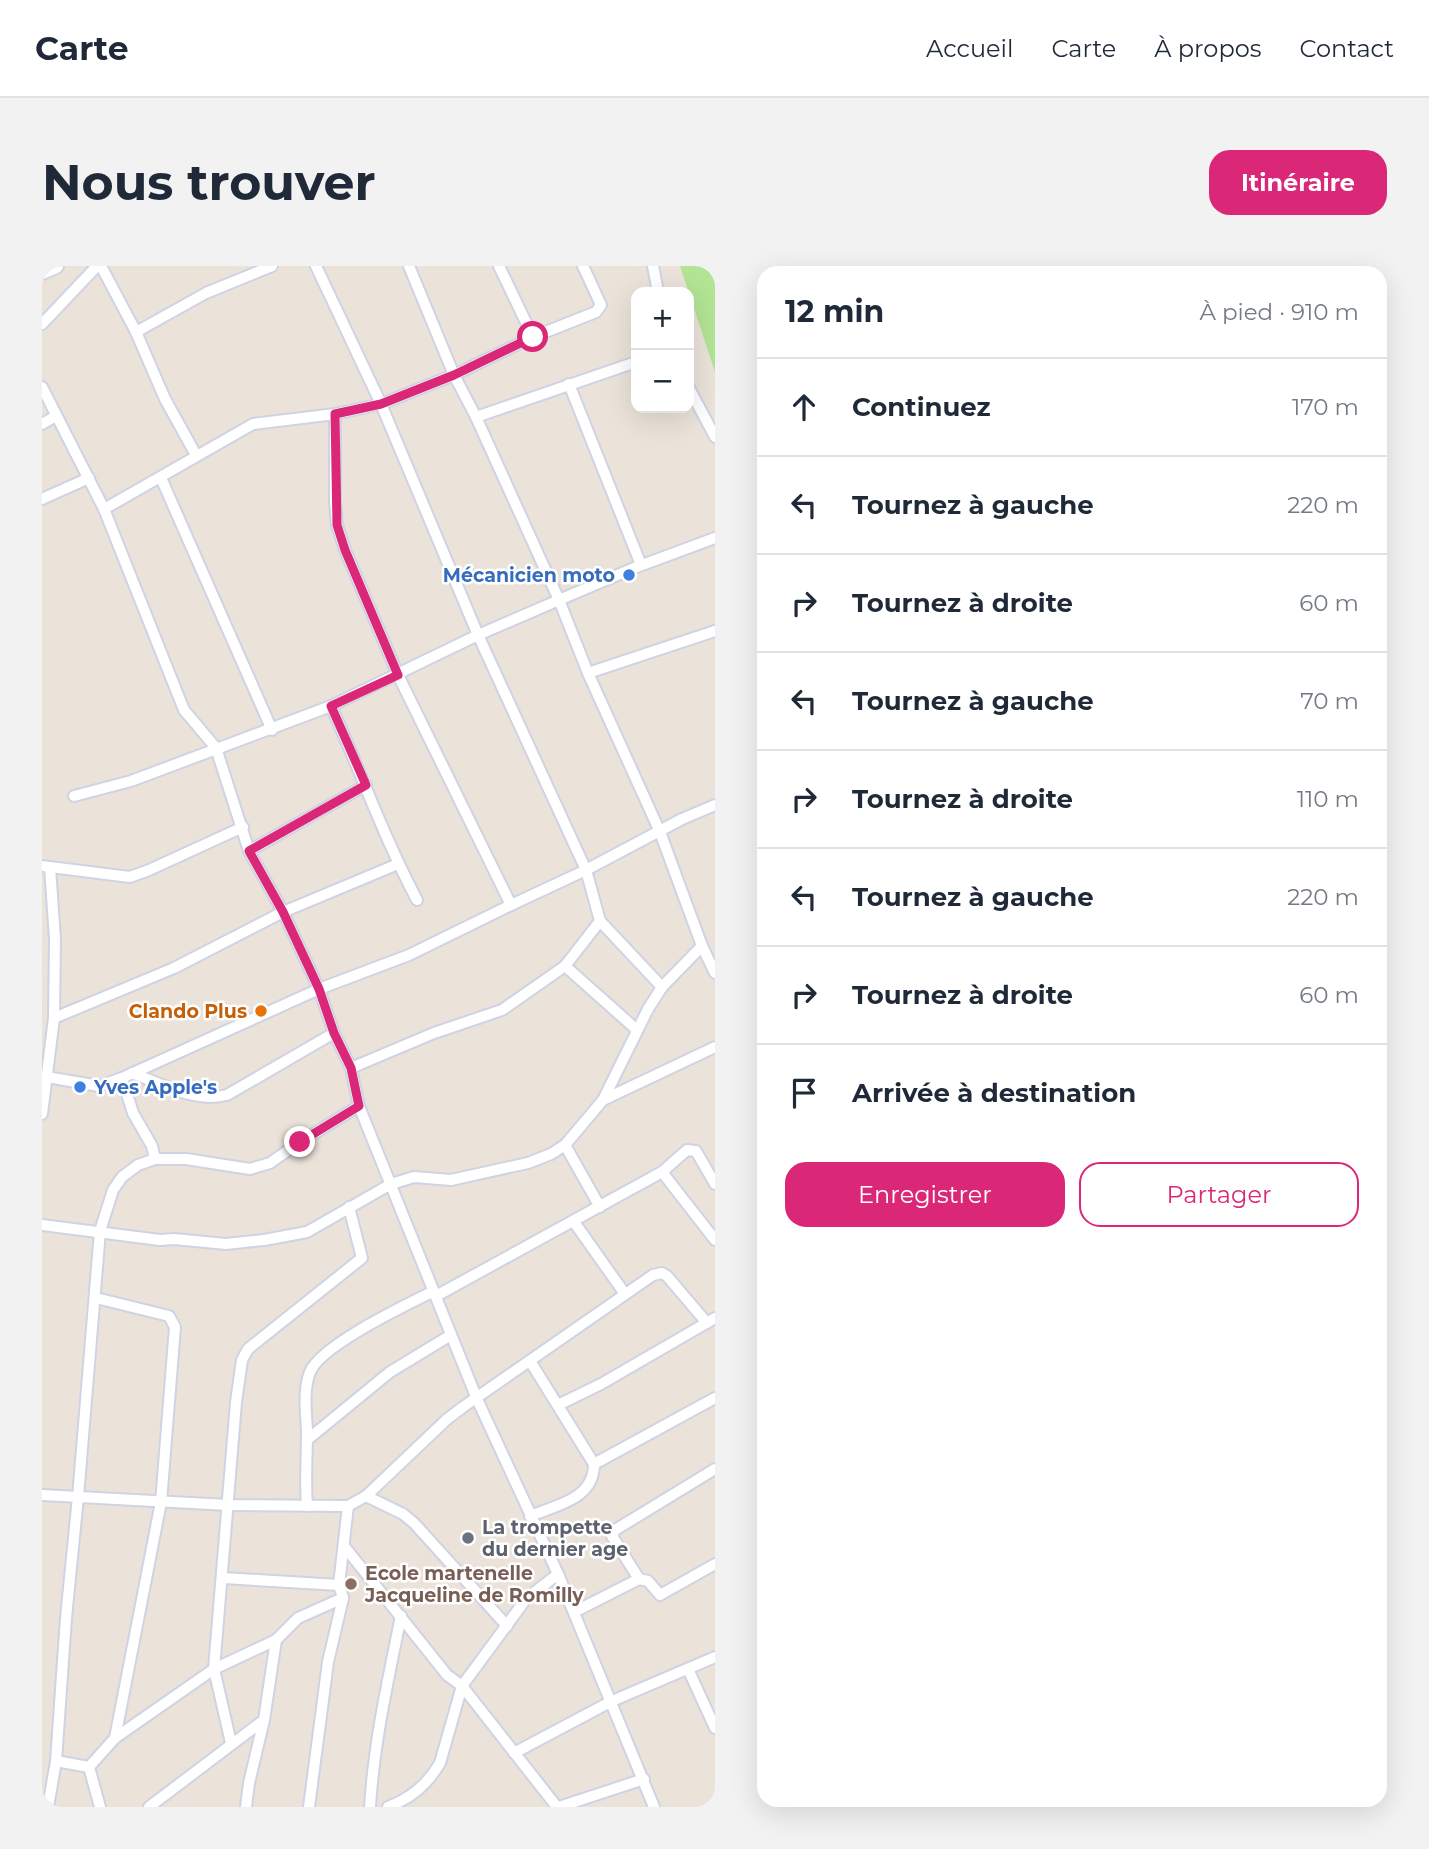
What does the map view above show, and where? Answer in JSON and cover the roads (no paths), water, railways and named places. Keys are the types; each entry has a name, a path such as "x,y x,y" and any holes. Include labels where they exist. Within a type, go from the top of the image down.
{"main road":[{"path":"42,272 56,266"}],"street":[{"path":"42,324 99,266 136,332 164,399 196,454"},
{"path":"136,332 206,293 272,266"},
{"path":"316,266 381,404 478,635 586,870 600,921 662,987"},
{"path":"409,266 454,375 476,417 559,600 588,673 660,832 702,946 715,973"},
{"path":"499,266 533,337"},
{"path":"104,509 162,478 196,454 253,424 335,414 381,404 596,312 601,305 583,266"},
{"path":"653,266 657,287"},
{"path":"476,417 631,364"},
{"path":"569,384 641,565"},
{"path":"42,387 104,509 184,710 216,748 249,851 283,912 319,989 334,1033 351,1068 359,1106 450,1335 558,1574 644,1779 653,1807"},
{"path":"694,397 715,437"},
{"path":"335,414 337,525 345,550 398,675 510,905"},
{"path":"42,424 56,416"},
{"path":"42,499 89,478"},
{"path":"162,478 272,730"},
{"path":"74,796 131,781 216,748 272,730 331,706 478,635 641,565 715,538"},
{"path":"588,673 715,631"},
{"path":"331,706 398,864 417,900"},
{"path":"249,851 366,785"},
{"path":"47,1077 99,1086 127,1075 319,989 409,956 715,805"},
{"path":"42,1114 54,1018 55,939 46,867 130,877 243,827"},
{"path":"54,1018 174,968 283,912 398,864"},
{"path":"351,1068 434,1033 502,1010 565,966 600,921"},
{"path":"42,1225 160,1240 226,1244 264,1240 307,1232 391,1184 414,1177 451,1180 528,1163 551,1154 565,1145 603,1100 637,1030 662,987 702,946"},
{"path":"565,966 637,1030"},
{"path":"127,1075 215,1098 227,1095 334,1033"},
{"path":"603,1100 715,1047"},
{"path":"127,1075 133,1113 152,1146 155,1159"},
{"path":"48,1807 56,1760 100,1231 113,1190 122,1177 138,1165 155,1159 186,1160 250,1169 270,1163 359,1106"},
{"path":"565,1145 600,1207"},
{"path":"307,1506 304,1472 307,1440 306,1388 310,1371 322,1356 372,1323 574,1222 662,1172 687,1150 696,1151 715,1184"},
{"path":"662,1172 715,1240"},
{"path":"231,1743 214,1669 236,1402 242,1360 248,1349 362,1258 349,1207"},
{"path":"574,1222 625,1294"},
{"path":"42,1495 228,1505 348,1506 366,1496 446,1420 653,1275 662,1273 667,1276 711,1320 601,1384 558,1405"},
{"path":"96,1298 169,1316 175,1327 161,1502 115,1738"},
{"path":"307,1440 390,1372 450,1335"},
{"path":"530,1361 594,1464 590,1484 579,1496 530,1516"},
{"path":"594,1464 715,1398"},
{"path":"639,1579 612,1533 715,1469"},
{"path":"366,1496 403,1514 414,1523 507,1626"},
{"path":"309,1807 328,1662 343,1598 339,1584 348,1506"},
{"path":"344,1546 447,1675 462,1686 558,1807 644,1779"},
{"path":"574,1612 639,1579 648,1581 660,1595 715,1564"},
{"path":"388,1807 410,1803 440,1763 462,1686 526,1599 558,1574"},
{"path":"223,1578 339,1584"},
{"path":"89,1767 115,1738 214,1669 276,1640 298,1618 343,1598"},
{"path":"370,1807 381,1714 401,1616"},
{"path":"246,1807 248,1783 264,1720 276,1640"},
{"path":"514,1753 612,1701 715,1657"},
{"path":"688,1669 715,1728"},
{"path":"149,1807 264,1720"},
{"path":"56,1760 89,1767"},
{"path":"89,1767 100,1807"}],"place":[{"name":"Mécanicien moto","path":"629,575"},
{"name":"Clando Plus","path":"261,1011"},
{"name":"Yves Apple's","path":"80,1087"},
{"name":"La trompette du dernier age","path":"468,1538"},
{"name":"Ecole martenelle Jacqueline de Romilly","path":"351,1584"}]}
